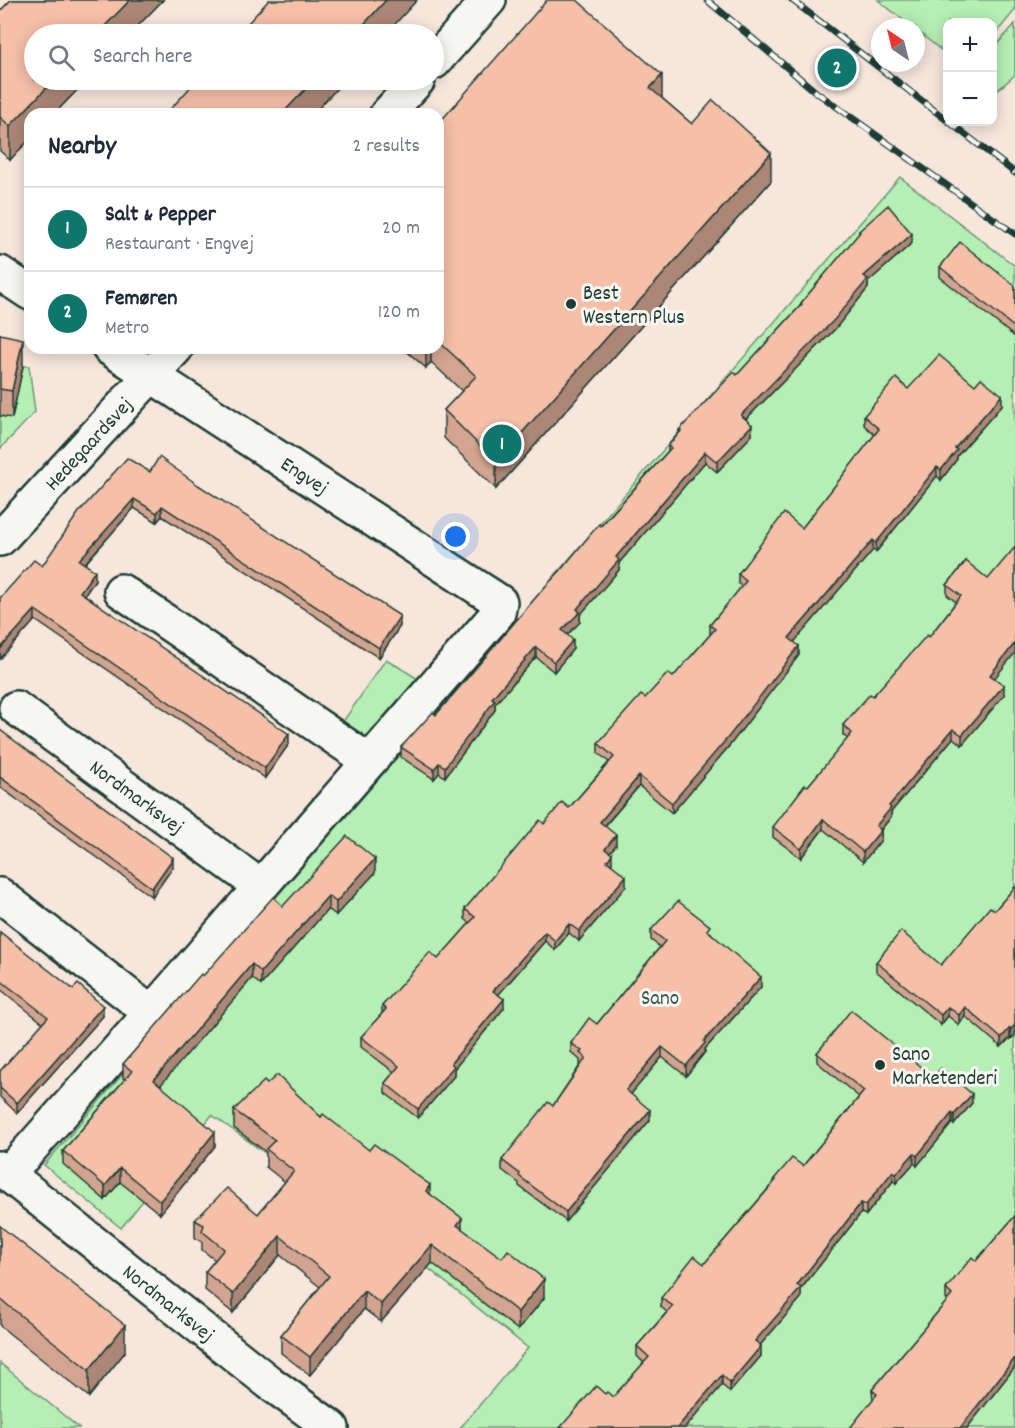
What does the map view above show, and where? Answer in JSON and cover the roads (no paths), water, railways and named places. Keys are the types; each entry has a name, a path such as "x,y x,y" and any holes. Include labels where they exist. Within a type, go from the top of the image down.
{"street":[{"path":"444,51 489,0"},
{"path":"392,108 409,90"},
{"path":"0,273 24,289"},
{"name":"Engvej","path":"118,354 500,602"},
{"name":"Hedegaardsvej","path":"0,539 171,354"},
{"path":"121,591 369,761"},
{"name":"Nordmarksvej","path":"332,1428 270,1383 4,1171 151,1012 498,613 500,602"},
{"name":"Nordmarksvej","path":"16,708 260,886"},
{"path":"0,895 151,1012"}],"railway":[{"path":"707,0 816,92 1015,234"},
{"path":"792,0 1015,173"}],"place":[{"name":"Femøren","path":"837,68"},
{"name":"Best Western Plus","path":"571,304"},
{"name":"Salt & Pepper","path":"502,444"},
{"name":"Sano Marketenderi","path":"880,1065"}],"park label":[{"name":"Sano","path":"660,997"}]}
